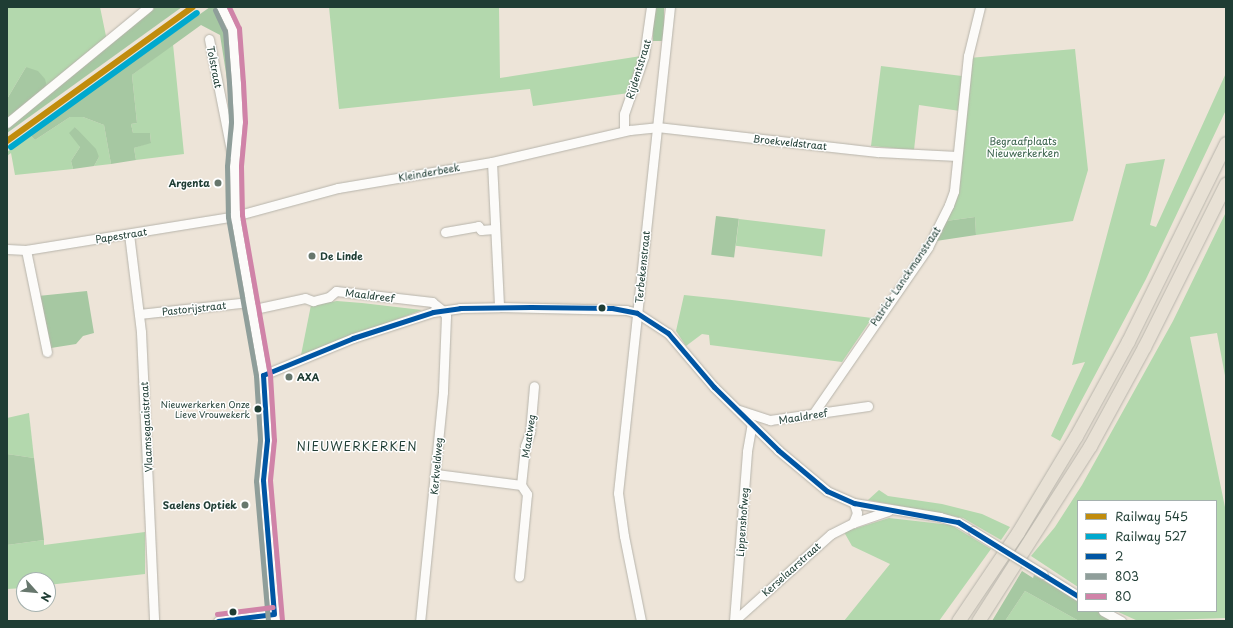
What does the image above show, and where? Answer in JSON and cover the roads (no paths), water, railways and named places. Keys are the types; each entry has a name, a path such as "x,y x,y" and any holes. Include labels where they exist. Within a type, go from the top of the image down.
{"highway":[{"path":"958,621 1018,532 1076,436 1128,341 1226,143"},
{"path":"978,621 1090,446 1144,347 1226,183"}],"street":[{"path":"7,123 148,7"},
{"name":"Rijdentstraat","path":"624,131 624,114 644,56 651,7"},
{"name":"Terbekenstraat","path":"641,621 624,536 618,493 670,7"},
{"name":"Patrick Lanckmanstraat","path":"813,414 939,226 954,191 968,56 980,7"},
{"name":"Tolstraat","path":"223,9 232,29 236,83 238,122 234,166 235,216 263,375 267,440 263,480 274,617"},
{"name":"Tolstraat","path":"209,39 234,166"},
{"name":"Broekveldstraat","path":"624,131 657,127 878,152 957,156"},
{"name":"Kleinderbeek","path":"235,216 338,188 492,162 624,131"},
{"path":"492,162 494,229 499,307"},
{"name":"Papestraat","path":"7,249 26,250 235,216"},
{"path":"445,232 478,226 481,230 494,229"},
{"name":"Vlaamsegaaistraat","path":"130,234 140,314 154,621"},
{"path":"26,250 47,352"},
{"name":"Maaldreef","path":"250,306 305,298 318,300 330,297 336,291 432,302 443,311"},
{"name":"Pastorijstraat","path":"140,314 250,306"},
{"name":"Maaldreef","path":"263,375 353,338 443,311 499,307 612,308 637,313 668,333 714,387 738,410 770,420 868,406"},
{"name":"Kerkveldweg","path":"420,621 436,474 443,392 446,316 443,311"},
{"name":"Maatweg","path":"519,577 527,494 521,485 526,446 530,432 534,386"},
{"path":"738,410 827,491 854,504 890,511 940,517 958,522 1077,595"},
{"name":"Lippenshofweg","path":"734,621 747,451 752,424"},
{"path":"436,474 521,485"},
{"path":"853,523 857,513 854,504"},
{"name":"Kerselaarstraat","path":"734,621 831,534 853,523 890,511"},
{"path":"1105,612 1122,621"},
{"path":"218,621 274,617"}],"rail line":[{"name":"545","path":"7,141 193,7"},
{"name":"527","path":"11,147 197,13"}],"place":[{"name":"Argenta","path":"218,183"},
{"name":"De Linde","path":"312,256"},
{"name":"AXA","path":"289,377"},
{"name":"Nieuwerkerken Onze Lieve Vrouwekerk","path":"258,409"},
{"name":"Saelens Optiek","path":"245,505"}],"district":[{"name":"NIEUWERKERKEN","path":"357,447"}],"park label":[{"name":"Begraafplaats Nieuwerkerken","path":"1023,146"}]}
